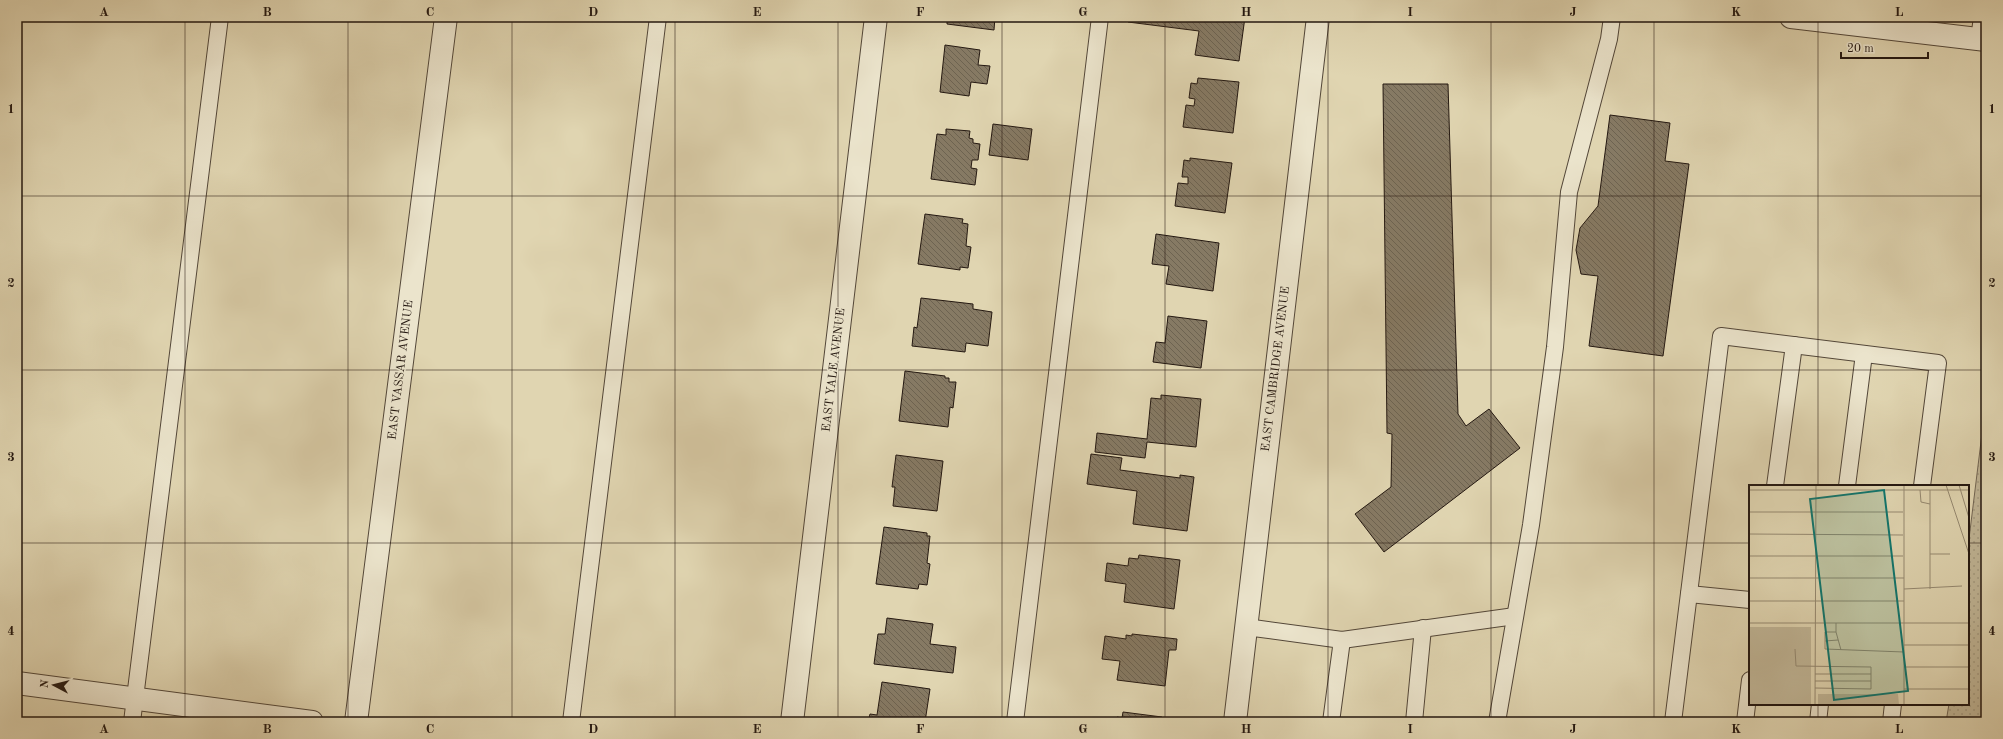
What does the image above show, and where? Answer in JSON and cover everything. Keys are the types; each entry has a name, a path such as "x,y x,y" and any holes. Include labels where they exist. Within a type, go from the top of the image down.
{"street":[{"name":"EAST VASSAR AVENUE","path":"356,722 446,17"},
{"name":"EAST YALE AVENUE","path":"792,722 876,17"},
{"name":"EAST CAMBRIDGE AVENUE","path":"1235,722 1318,17"},
{"path":"1792,17 1982,40"},
{"path":"17,683 312,722"}],"lane":[{"path":"132,722 220,17"},
{"path":"571,722 658,17"},
{"path":"1015,722 1100,17"},
{"path":"1497,722 1531,525 1555,347 1569,192 1609,39 1612,17"},
{"path":"1982,17 1982,40"},
{"path":"1673,722 1721,336 1938,364 1922,485"},
{"path":"1775,485 1794,345"},
{"path":"1847,485 1864,354"},
{"path":"1689,594 1749,600"},
{"path":"1246,627 1342,640 1515,616"},
{"path":"1414,722 1423,628"},
{"path":"1331,722 1342,640"},
{"path":"1744,722 1749,687"},
{"path":"1818,722 1820,705"},
{"path":"1891,722 1893,705"}],"shaded area":[{"path":"1986,401 1986,722 1946,722 1949,705 1969,705 1969,539"}],"building":[{"path":"947,17 995,17 994,30 947,24"},
{"path":"1129,17 1245,17 1239,61 1195,55 1199,31 1128,22"},
{"path":"945,45 980,50 978,65 990,66 987,84 971,82 969,96 940,92"},
{"path":"1198,78 1239,82 1233,133 1183,127 1186,105 1194,106 1195,99 1189,98 1191,83 1197,84"},
{"path":"1383,84 1448,84 1458,414 1466,426 1489,409 1520,448 1384,552 1355,514 1391,487 1392,434 1387,433"},
{"path":"1610,115 1670,123 1665,161 1689,164 1663,356 1589,346 1598,276 1581,274 1576,250 1580,228 1598,206"},
{"path":"993,124 1032,129 1028,160 989,155"},
{"path":"946,129 970,131 969,138 973,139 973,143 980,144 978,160 972,160 971,168 977,169 975,185 931,179 937,134 946,135"},
{"path":"1190,158 1232,163 1225,213 1175,206 1178,183 1188,184 1188,177 1182,177 1184,160 1190,161"},
{"path":"925,214 963,219 962,223 968,224 966,246 971,247 968,268 960,267 960,270 918,264"},
{"path":"1156,234 1219,243 1213,291 1166,284 1169,266 1152,264"},
{"path":"921,298 973,304 973,309 992,312 988,346 966,343 965,352 912,346 914,327 917,328"},
{"path":"1168,316 1207,321 1201,368 1153,362 1156,342 1165,343"},
{"path":"905,371 945,376 945,378 949,378 949,382 956,382 953,408 950,407 948,427 899,421"},
{"path":"1161,395 1201,399 1196,447 1147,442 1145,458 1095,452 1097,433 1147,439 1151,398 1161,399"},
{"path":"1091,454 1122,458 1120,470 1180,478 1180,475 1194,477 1187,531 1133,524 1137,491 1087,484"},
{"path":"896,455 943,461 937,511 893,506 895,487 892,487"},
{"path":"884,527 927,533 927,536 930,536 927,563 930,564 927,585 919,584 918,589 876,584"},
{"path":"1139,555 1180,560 1174,609 1124,602 1126,584 1105,581 1107,563 1128,566 1129,558 1138,559"},
{"path":"887,618 933,624 930,644 956,647 953,673 874,664 878,634 885,634"},
{"path":"1132,634 1177,639 1176,650 1169,650 1165,686 1117,680 1120,661 1102,659 1105,636 1126,639 1126,635 1132,636"},
{"path":"882,682 930,689 925,722 868,722 870,714 877,715"},
{"path":"1123,712 1162,717 1161,722 1116,722 1117,717 1122,718"}]}
